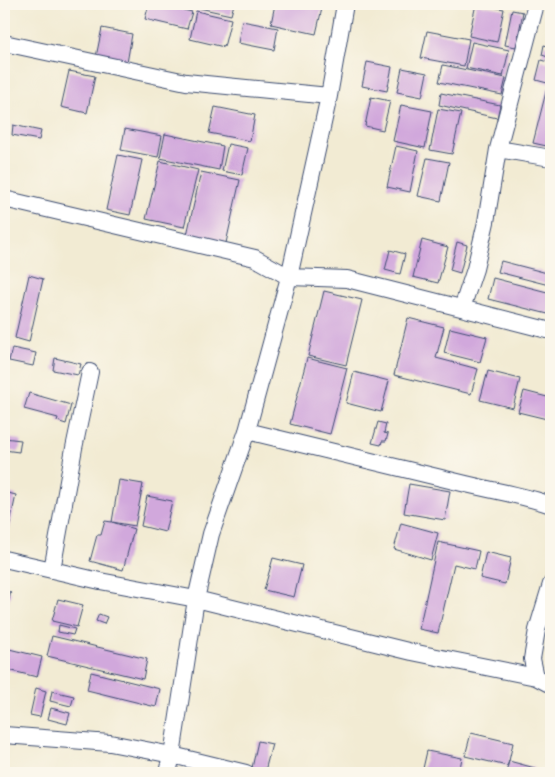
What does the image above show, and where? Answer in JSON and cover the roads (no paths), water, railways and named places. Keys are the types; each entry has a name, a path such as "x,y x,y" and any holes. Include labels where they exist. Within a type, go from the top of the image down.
{"street":[{"path":"168,773 196,599 211,534 247,431 288,277 329,96 345,4"},
{"path":"462,308 475,269 486,222 498,149 538,4 551,6"},
{"path":"4,43 186,82 329,96"},
{"path":"498,149 551,158"},
{"path":"4,199 255,258 288,277 347,279 551,331"},
{"path":"52,570 90,372"},
{"path":"247,431 551,505"},
{"path":"4,559 100,581 196,599 412,652 536,677 551,685"},
{"path":"536,677 532,660 537,630 551,584"},
{"path":"4,735 110,743 172,755 246,773"}]}
